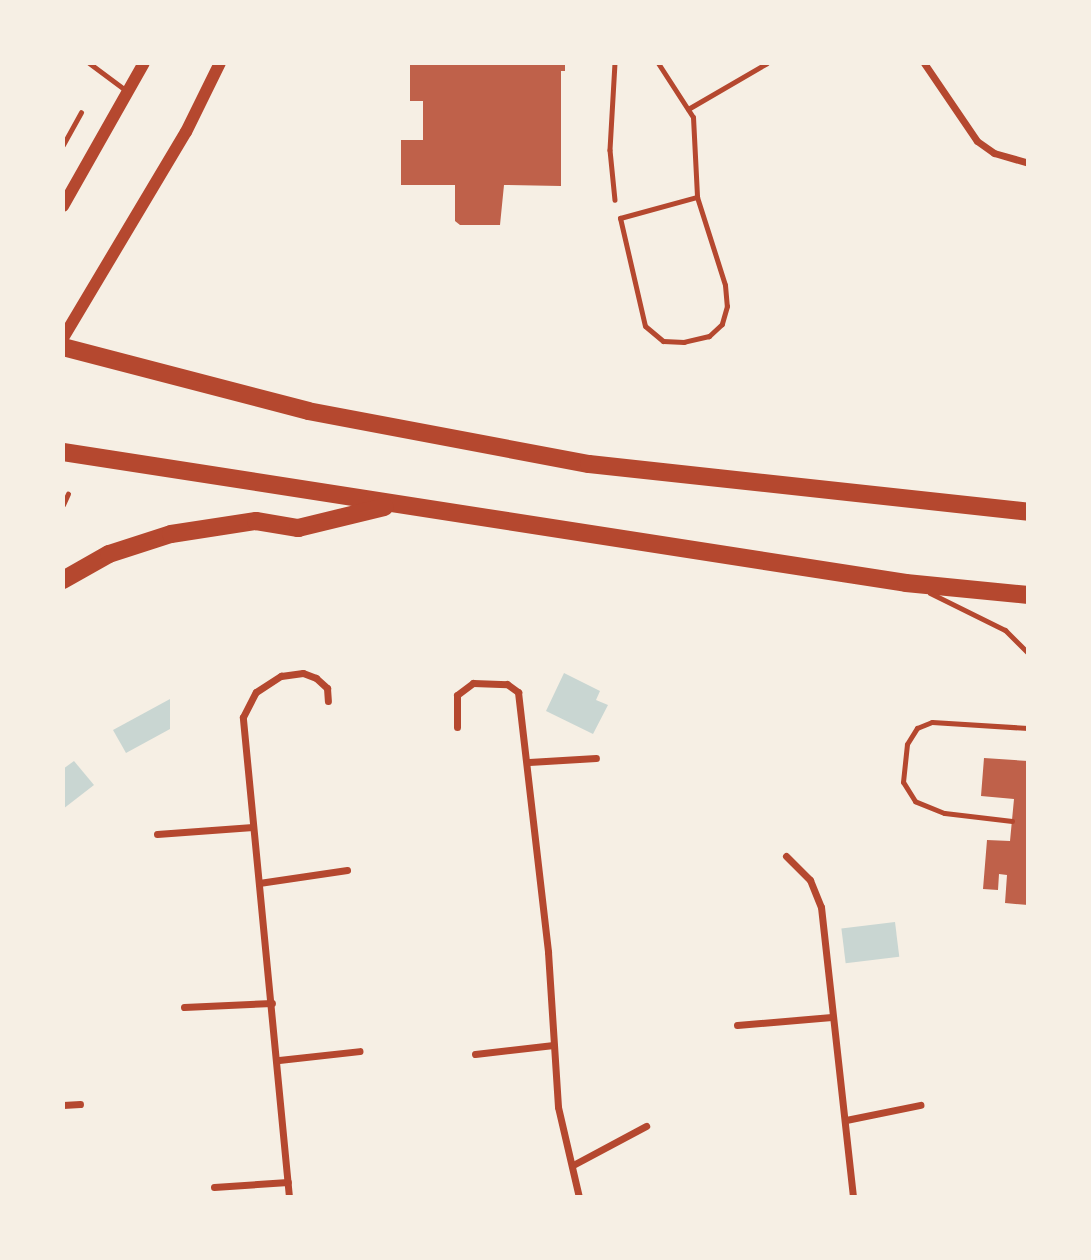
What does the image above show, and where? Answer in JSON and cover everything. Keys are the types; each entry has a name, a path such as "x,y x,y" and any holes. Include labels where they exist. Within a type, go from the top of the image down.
{"main road":[{"path":"63,348 308,411 589,464 1028,512"},
{"path":"63,452 906,583 1028,595"},
{"path":"63,580 109,554 171,534 256,521 298,528 391,505"}],"street":[{"path":"63,206 144,63"},
{"path":"63,338 186,132 220,63"},
{"path":"924,63 977,141 994,153 1028,163"},
{"path":"289,1197 279,1060 242,730 247,704 268,683 303,673 324,682 328,701"},
{"path":"457,727 455,701 465,688 483,680 514,687 522,698 558,1107 579,1197"},
{"path":"529,762 596,758"},
{"path":"157,834 253,827"},
{"path":"786,856 810,880 821,907 853,1197"},
{"path":"259,883 347,870"},
{"path":"184,1007 272,1003"},
{"path":"737,1025 832,1017"},
{"path":"475,1054 554,1045"},
{"path":"279,1060 360,1051"},
{"path":"63,1105 80,1104"},
{"path":"846,1120 920,1105"},
{"path":"573,1164 646,1126"},
{"path":"214,1187 288,1182"}],"lane":[{"path":"89,63 128,92"},
{"path":"658,63 688,108 695,125 696,197 726,296 722,324 709,336 684,342 663,341 645,326 620,218 696,197"},
{"path":"688,108 767,63"},
{"path":"906,583 1005,630 1028,653"},
{"path":"1012,821 944,813 915,802 903,782 907,744 917,728 932,722 1028,728"}],"path":[{"path":"615,63 610,150 620,218"},
{"path":"63,145 81,113"},
{"path":"63,505 68,494"}],"shaded area":[{"path":"564,673 600,691 596,700 608,705 593,734 546,711"},
{"path":"170,699 170,729 126,753 113,730"},
{"path":"74,761 94,785 63,809 63,769"},
{"path":"895,922 899,957 846,963 841,929"}],"building":[{"path":"410,63 565,63 565,71 561,71 561,186 504,185 500,225 460,225 455,221 455,185 401,185 401,140 423,140 423,101 410,101"},
{"path":"984,758 1028,761 1028,905 1005,903 1007,875 999,874 998,890 983,889 987,840 1010,841 1014,799 981,796"}]}
